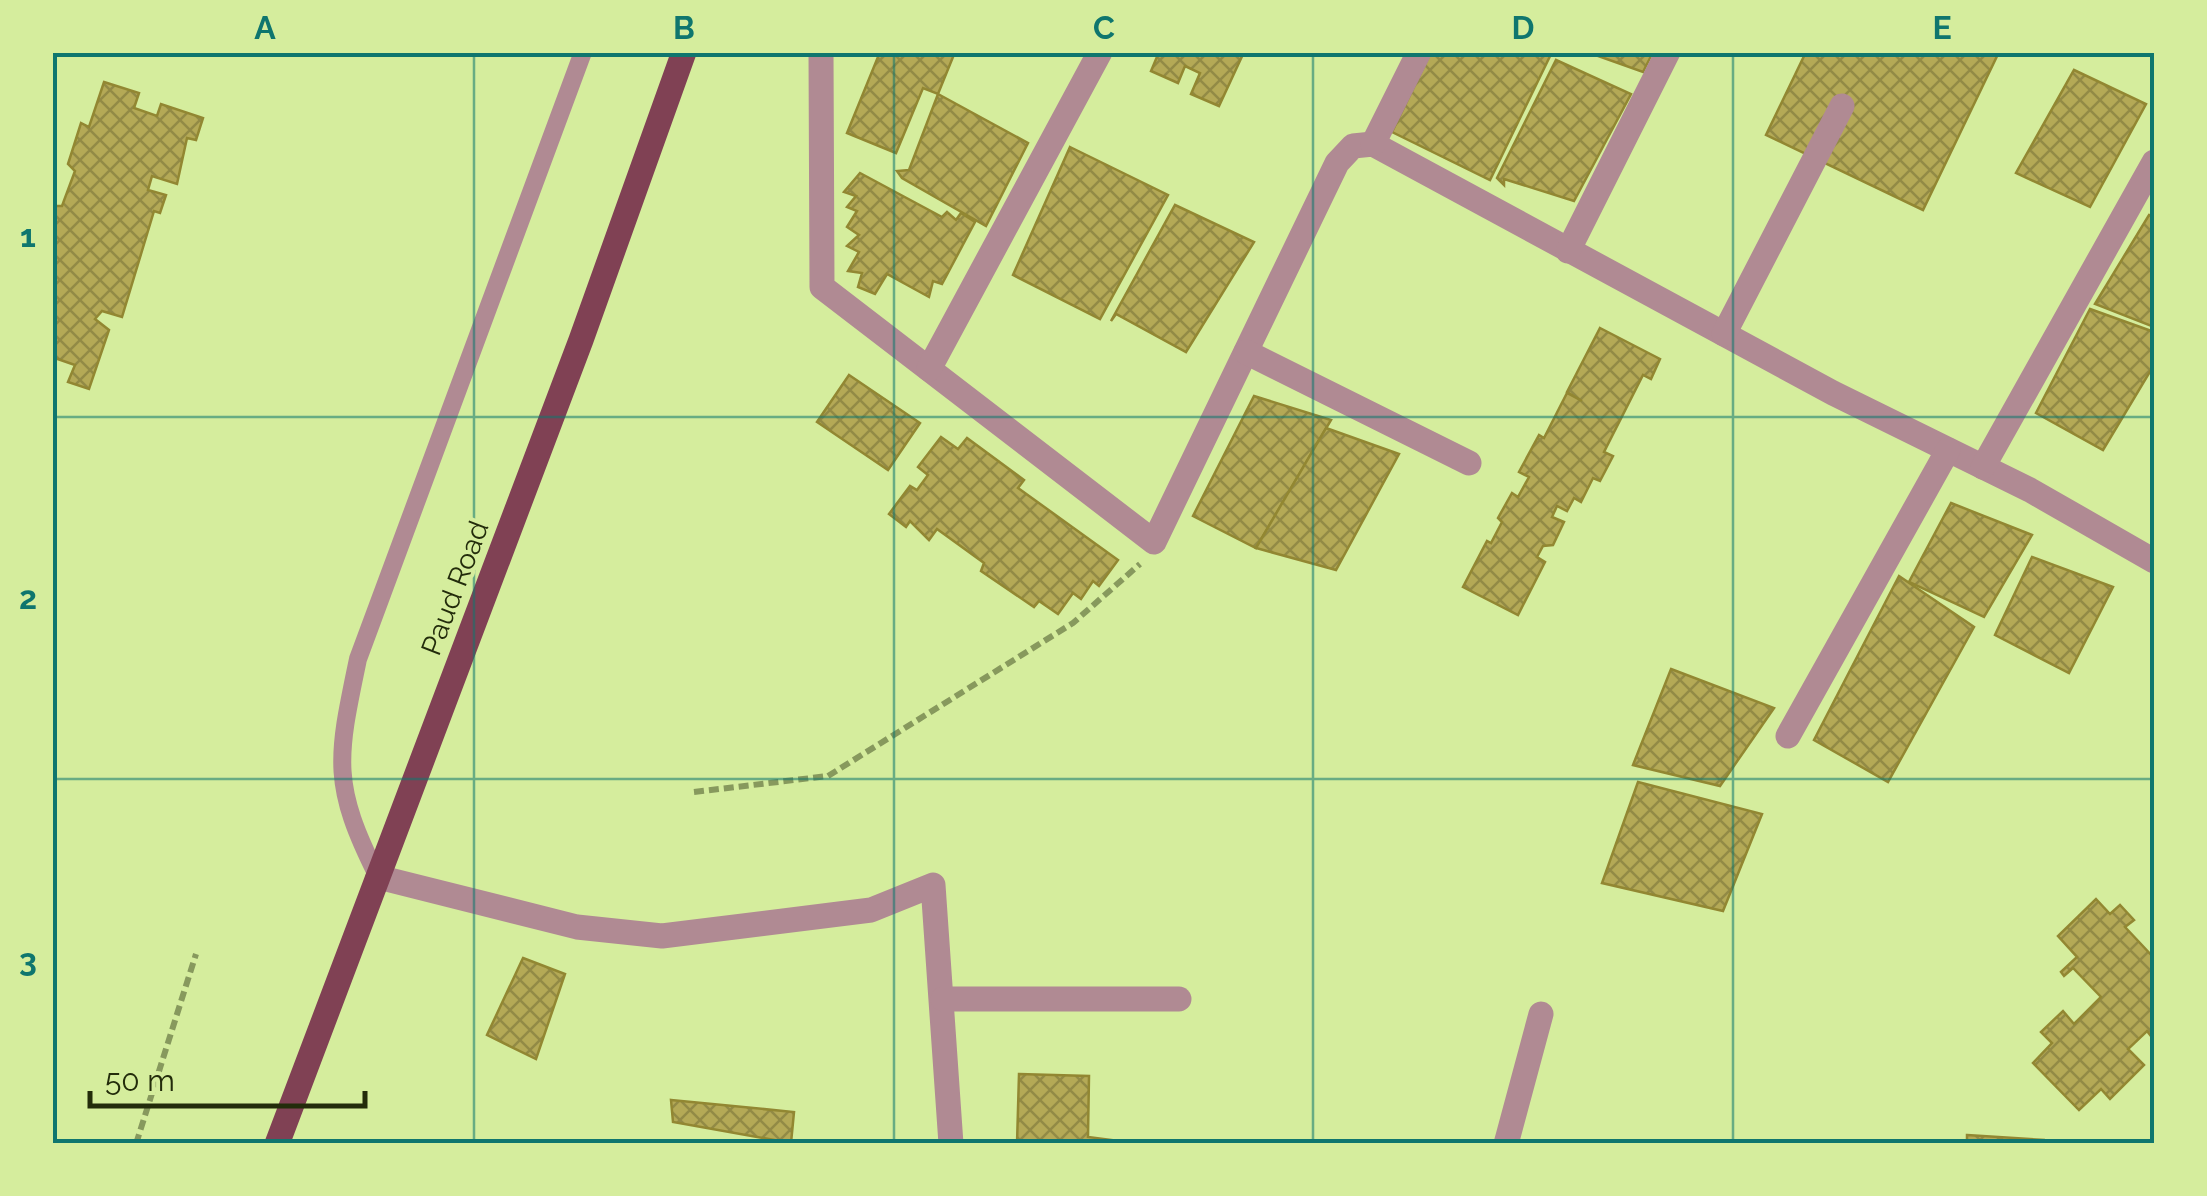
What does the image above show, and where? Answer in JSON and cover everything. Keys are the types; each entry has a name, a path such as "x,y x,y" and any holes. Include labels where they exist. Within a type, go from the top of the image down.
{"main road":[{"name":"Paud Road","path":"277,1144 684,52"}],"street":[{"path":"821,52 822,287 1154,542 1336,163 1353,146 1373,144 1724,334 1984,467 2154,562"},
{"path":"929,369 1100,52"},
{"path":"1373,144 1419,52"},
{"path":"1568,251 1668,52"},
{"path":"1724,334 1842,106"},
{"path":"1984,467 2154,162"},
{"path":"1246,352 1468,463"},
{"path":"1788,736 1948,450"},
{"path":"378,877 577,927 662,936 871,910 933,885 952,1144"},
{"path":"942,999 1179,999"},
{"path":"1506,1144 1540,1014"}],"lane":[{"path":"378,877 352,828 342,792 342,736 358,659 583,52"}],"path":[{"path":"694,792 828,776 865,756 1074,623 1132,575 1154,542"},
{"path":"136,1144 196,954"}],"building":[{"path":"880,52 955,52 938,94 923,88 896,153 847,133"},
{"path":"1159,52 1244,52 1219,106 1191,94 1200,73 1185,66 1178,83 1151,71"},
{"path":"1431,52 1552,52 1490,180 1392,132"},
{"path":"1587,52 1653,52 1643,72"},
{"path":"1806,52 1999,52 1923,210 1766,135"},
{"path":"1556,60 1631,94 1574,201 1504,179 1504,185 1497,178"},
{"path":"2074,70 2146,104 2090,207 2016,173"},
{"path":"104,82 139,93 134,108 157,116 161,104 203,118 196,140 187,138 177,184 152,176 148,190 166,195 160,213 154,211 122,317 102,311 95,319 109,330 89,389 68,382 75,365 52,357 52,215 56,206 62,206 75,171 68,164 81,123 89,127"},
{"path":"938,94 1028,143 986,226 902,178 897,171 909,170"},
{"path":"1070,147 1168,195 1100,319 1013,275"},
{"path":"860,173 942,217 947,212 956,220 961,213 975,222 942,284 933,281 929,297 887,274 875,294 858,287 862,273 848,271 859,252 847,246 859,235 847,227 857,211 847,207 856,196 844,192"},
{"path":"1175,205 1254,242 1186,352 1116,314 1111,321"},
{"path":"2149,215 2154,217 2154,327 2095,304"},
{"path":"2090,309 2154,332 2154,365 2103,450 2036,413"},
{"path":"1600,328 1660,359 1651,379 1643,375 1604,452 1613,456 1600,481 1593,478 1581,502 1574,498 1567,511 1557,506 1552,517 1564,522 1553,545 1543,546 1537,557 1545,562 1518,615 1463,587 1487,541 1491,543 1502,522 1498,518 1512,493 1518,497 1529,477 1519,472 1539,435 1544,438 1567,393 1582,401 1567,392"},
{"path":"849,375 920,423 888,470 817,422"},
{"path":"1254,396 1331,420 1256,548 1193,516"},
{"path":"1326,428 1399,454 1336,570 1256,548"},
{"path":"941,437 958,449 967,438 1024,480 1018,488 1118,560 1099,586 1093,581 1081,599 1073,593 1058,614 1039,601 1034,607 981,571 984,563 937,529 929,540 910,521 906,527 889,514 910,486 917,490 928,475 918,467"},
{"path":"1951,503 2032,535 1984,617 1909,582"},
{"path":"2032,557 2113,587 2069,673 1995,635"},
{"path":"1899,576 1974,627 1888,782 1814,740"},
{"path":"1671,669 1774,708 1720,786 1633,765"},
{"path":"1638,782 1762,814 1723,911 1602,883"},
{"path":"2096,899 2110,914 2120,905 2134,920 2125,927 2154,958 2154,1040 2147,1031 2128,1049 2144,1065 2110,1099 2101,1089 2079,1110 2033,1063 2052,1043 2041,1032 2063,1011 2074,1024 2101,997 2073,968 2064,976 2061,972 2077,957 2058,936"},
{"path":"523,958 565,974 536,1059 487,1035"},
{"path":"1019,1074 1089,1076 1088,1137 1142,1144 1017,1144"},
{"path":"671,1100 794,1112 791,1143 673,1122"},
{"path":"1967,1135 2045,1140 1967,1144"}]}
